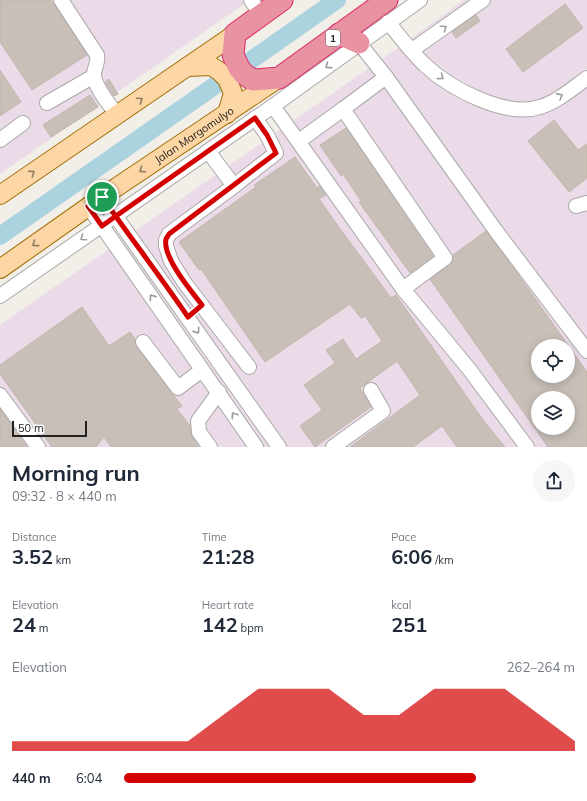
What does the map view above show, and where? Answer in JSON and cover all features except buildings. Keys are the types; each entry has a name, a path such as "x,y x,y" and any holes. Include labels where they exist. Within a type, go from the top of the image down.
{"highway":[{"path":"279,78 254,80 244,74 239,68 234,55 235,34 256,8 282,0"},
{"name":"Jalan Margomulyo","path":"279,78 388,0"},
{"path":"339,34 359,43"}],"main road":[{"path":"2,189 118,115 235,34"},
{"path":"187,67 211,66 220,71 227,79 233,93 227,114"},
{"name":"Jalan Margomulyo","path":"0,269 95,201 279,78"}],"lane":[{"path":"61,0 97,55 98,58 94,76 105,99 118,115"},
{"path":"0,296 273,106 420,0"},
{"path":"412,50 483,0"},
{"path":"388,22 427,66 453,86 480,100 517,110 540,107 564,95 587,78"},
{"path":"359,43 386,77 496,231 587,351"},
{"path":"48,103 94,76"},
{"path":"298,141 386,77"},
{"path":"273,106 403,289 469,369 527,447"},
{"path":"343,109 445,258 403,289"},
{"path":"249,367 171,261 166,246 166,240 169,234 276,153 267,135 255,118"},
{"path":"0,140 23,123"},
{"path":"208,151 234,186"},
{"path":"95,201 116,216 279,447"},
{"path":"95,201 102,226 256,447"},
{"path":"188,317 202,305"},
{"path":"143,342 178,388 202,370"},
{"path":"333,447 384,411 370,390"},
{"path":"210,447 199,432 198,421 219,392"},
{"path":"0,395 38,447"}],"shaded area":[{"path":"0,0 250,0 0,174"},
{"path":"464,0 587,0 587,447 0,447 0,325 392,52"}],"waterway":[{"path":"0,236 337,0"}],"route":[{"path":"102,197 88,206 102,226 116,216 255,118 267,135 276,153 169,234 166,240 166,246 171,261 184,282 202,305 188,317 178,302 116,216 102,197"}]}
